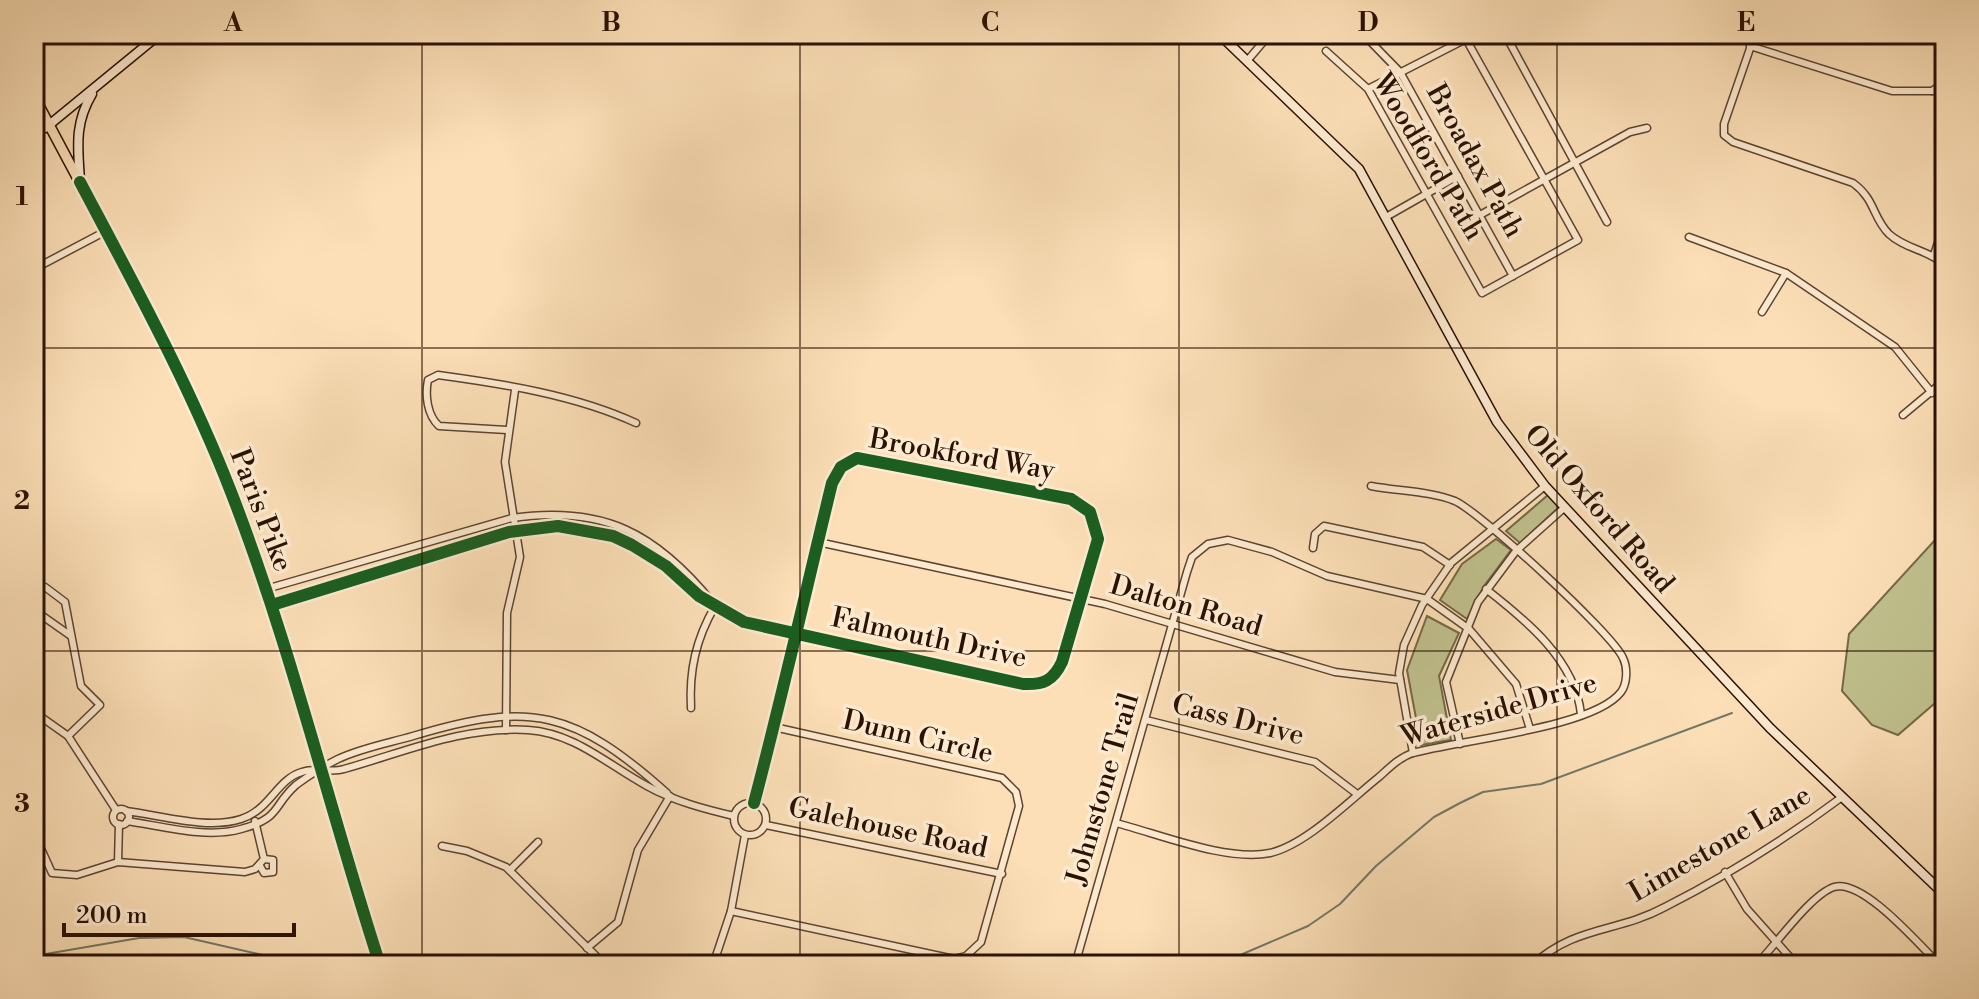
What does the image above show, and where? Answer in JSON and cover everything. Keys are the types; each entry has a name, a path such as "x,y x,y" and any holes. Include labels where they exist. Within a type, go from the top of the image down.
{"highway":[{"path":"34,130 49,125"}],"main road":[{"name":"Paris Pike","path":"34,96 190,396 230,490 272,605 380,965"}],"street":[{"path":"49,125 160,34"},
{"name":"Old Oxford Road","path":"1219,34 1350,158 1386,217 1490,409 1545,486 1760,717 1945,895"},
{"path":"1247,61 1270,34"},
{"name":"Broadax Path","path":"1363,34 1400,72 1513,276"},
{"path":"1505,34 1607,222"},
{"path":"1755,34 1724,124 1724,135 1733,142 1853,183 1868,194 1890,234 1934,255 1945,265"},
{"path":"1368,89 1466,39 1578,240 1513,276"},
{"path":"1750,46 1892,91 1945,91"},
{"name":"Woodford Path","path":"1326,51 1368,89 1482,293 1513,276"},
{"path":"1932,91 1945,82"},
{"path":"80,182 76,132 82,110 96,88"},
{"path":"1480,215 1630,132 1647,128"},
{"path":"1386,217 1458,176"},
{"path":"1934,255 1945,221"},
{"path":"34,269 106,231"},
{"path":"1689,237 1786,273 1895,347 1932,393"},
{"path":"1762,312 1786,273"},
{"path":"507,430 439,426 430,414 427,385 431,377 438,375 603,408 636,423"},
{"path":"1903,415 1945,380"},
{"path":"506,730 507,613 520,557 505,462 507,430 515,390"},
{"name":"Brookford Way","path":"754,803 832,483 841,467 857,458 1071,499 1090,512 1098,539 1081,599"},
{"name":"Waterside Drive","path":"1116,823 1227,852 1270,853 1305,836 1413,753 1530,729 1610,703 1621,692 1626,684 1623,656 1552,580 1493,531 1457,502 1371,486"},
{"path":"1413,753 1400,680 1404,645 1427,599 1450,565 1545,486"},
{"path":"1460,744 1446,682 1467,628 1486,589 1516,551 1564,508"},
{"name":"Falmouth Drive","path":"266,589 512,518 570,515 635,533 680,564 715,606"},
{"name":"Falmouth Drive","path":"272,605 516,530 558,526 613,536 666,566 685,586 744,622 1023,684 1040,685 1055,677 1081,599"},
{"path":"1313,548 1315,534 1324,526 1423,547 1450,565"},
{"name":"Johnstone Trail","path":"1075,965 1192,557 1208,544 1228,540 1272,552 1310,571 1427,599"},
{"name":"Dalton Road","path":"818,542 1081,599 1335,672 1400,680"},
{"path":"34,589 45,587 65,602 81,686 100,705 68,736"},
{"path":"1486,589 1518,614 1569,673 1577,686 1581,714"},
{"path":"1427,599 1467,628 1516,684 1530,729"},
{"path":"691,708 689,676 701,635 715,606"},
{"path":"34,610 71,636"},
{"path":"34,712 68,736 116,810 114,819 123,823 219,832 256,824 280,808 296,786 356,753 468,719 506,714 559,723 594,737 670,796"},
{"name":"Cass Drive","path":"1146,720 1315,762 1357,794"},
{"name":"Dunn Circle","path":"731,911 954,959 966,956 981,942 1019,806 1016,792 1002,778 774,727"},
{"path":"116,810 215,822 240,820 266,807 291,777 322,770 339,771 475,731 506,730 546,732 588,748 635,779 670,796 734,816"},
{"path":"588,748 594,737"},
{"path":"587,948 618,922 638,850 670,796"},
{"name":"Limestone Lane","path":"1532,965 1560,942 1646,916 1811,821 1842,797"},
{"path":"754,803 766,816 766,825 758,834 745,835 738,831 734,816 739,807 754,803"},
{"path":"118,862 126,811"},
{"path":"34,833 52,873 77,875 118,862 240,872 262,863 253,814"},
{"name":"Galehouse Road","path":"766,825 1002,874"},
{"path":"713,965 731,911 745,835"},
{"path":"510,870 538,842"},
{"path":"442,846 467,851 510,870 605,965"},
{"path":"1725,872 1747,909 1797,965"},
{"path":"1756,965 1815,901 1834,887 1849,886 1871,898 1940,965"}],"green space":[{"path":"1548,495 1559,507 1520,543 1506,531"},
{"path":"1945,529 1945,699 1942,697 1898,735 1872,725 1842,691 1849,634"},
{"path":"1496,539 1511,550 1484,586 1467,619 1440,600 1462,564"},
{"path":"1427,616 1459,633 1439,676 1451,740 1421,745 1407,670"}],"waterway":[{"path":"1217,965 1308,926 1340,904 1376,866 1434,817 1460,803 1483,792 1541,784 1732,713"},
{"path":"34,956 139,938 184,937 306,965"}],"cycle path":[{"path":"80,182 179,373 231,492 291,668 380,965"},
{"path":"272,605 509,532 558,526 613,536 632,545 666,566 699,596 744,622 1023,684 1036,684 1051,678 1062,662 1098,539 1090,512 1071,499 857,458 841,467 832,483 822,523 813,563 803,603 794,643 754,803"}]}
